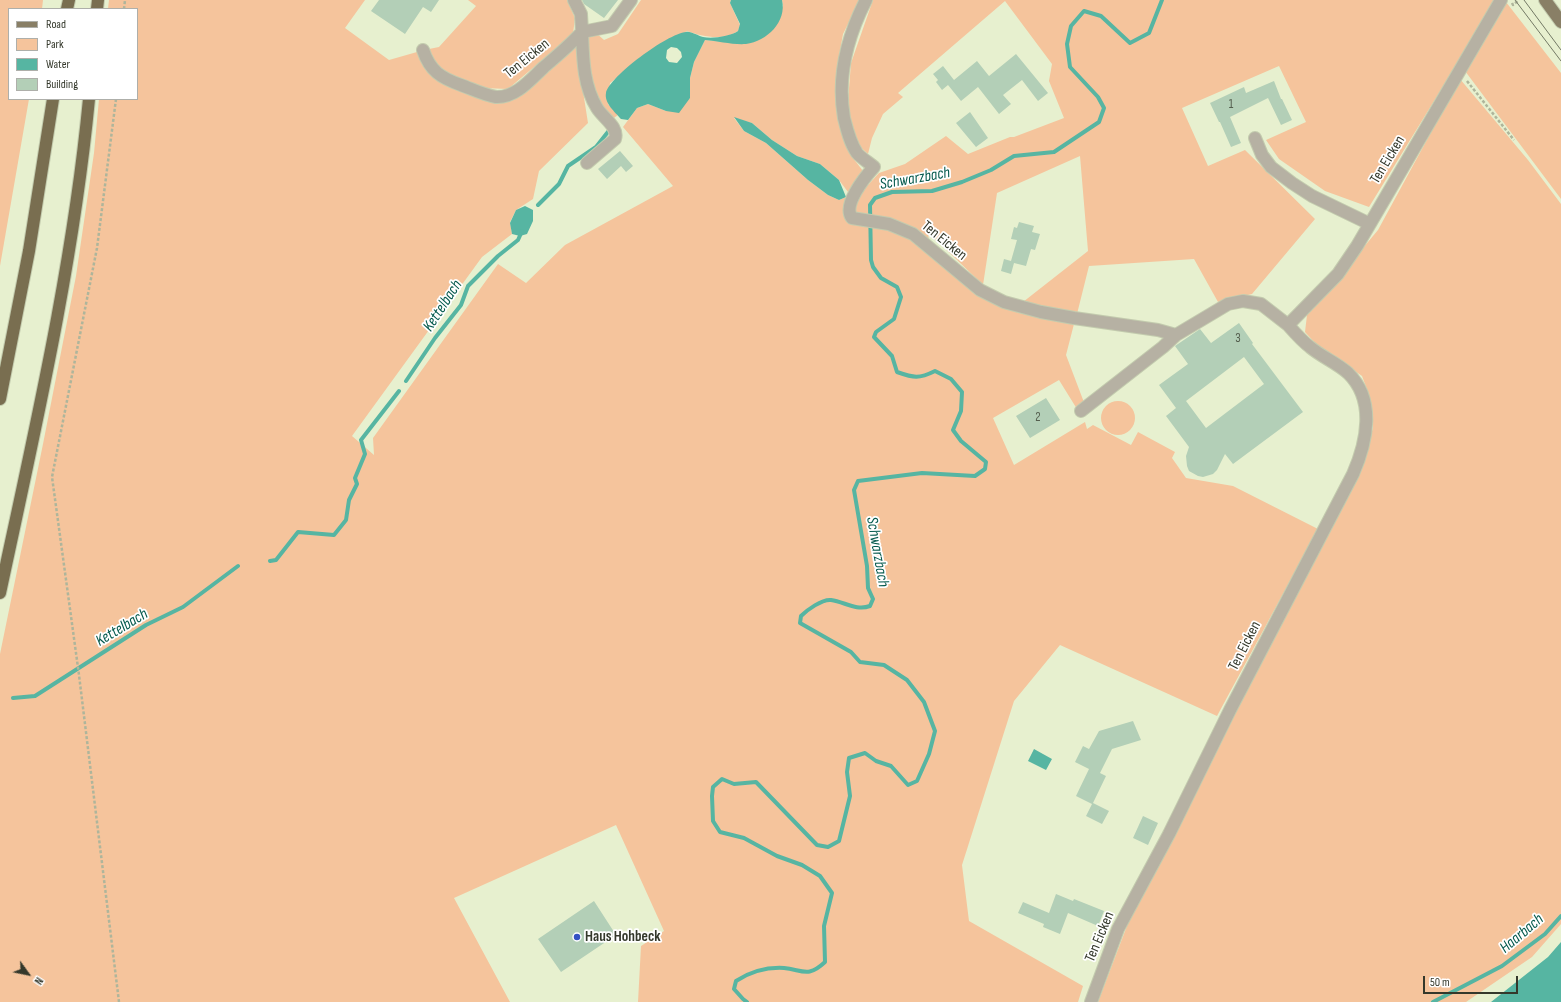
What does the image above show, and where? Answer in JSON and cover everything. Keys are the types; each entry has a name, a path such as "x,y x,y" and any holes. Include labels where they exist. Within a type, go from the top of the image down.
{"highway":[{"path":"0,399 28,251 53,100"},
{"path":"0,593 45,385 69,254 83,155 89,100"}],"main road":[{"path":"1545,0 1561,22"}],"lane":[{"path":"574,0 580,14 587,86 598,110 617,134 615,139 587,163"},
{"path":"582,32 612,26 631,0"},
{"name":"Ten Eicken","path":"866,0 855,25 842,74 843,111 850,139 858,154 874,167 854,196 848,208 849,214 852,218 889,224 913,234 974,286 1004,302 1041,312 1158,330 1176,335"},
{"name":"Ten Eicken","path":"1288,325 1338,274 1357,246 1501,0"},
{"name":"Ten Eicken","path":"423,50 438,75 447,80 497,97 517,91 529,82 582,32"},
{"path":"1255,138 1262,155 1271,166 1292,183 1312,196 1370,224"},
{"name":"Ten Eicken","path":"1081,411 1163,347 1176,335 1228,304 1243,301 1261,304 1288,325 1310,348 1347,372 1358,386 1366,412 1364,444 1353,474 1230,710 1169,834 1118,929 1091,1002"}],"path":[{"path":"1460,71 1514,140"},
{"path":"116,100 97,248 52,477 79,675 119,1002"}],"green space":[{"path":"0,0 43,0 42,8 8,8 8,100 29,100 0,266"},
{"path":"109,0 365,0 345,28 389,60 417,52 428,69 506,98 579,41 582,85 588,123 539,171 533,199 516,210 510,222 512,234 482,257 352,436 374,455 373,438 498,264 526,283 565,245 673,186 623,127 637,108 648,104 666,111 690,98 690,78 694,62 705,40 745,44 783,6 782,0 860,0 843,34 838,62 838,114 853,158 863,171 848,192 839,180 820,164 797,156 772,140 752,123 734,118 744,131 766,143 808,180 828,195 839,200 846,197 845,200 859,195 879,173 905,164 946,136 968,154 1064,118 1049,81 1052,64 1005,1 898,93 903,97 883,114 872,138 868,154 859,146 847,114 851,63 873,0 1496,0 1369,207 1325,191 1279,159 1266,140 1306,122 1279,66 1182,108 1208,166 1245,150 1315,219 1252,294 1218,302 1194,259 1089,266 1077,314 1023,302 1088,251 1080,156 997,193 983,285 927,231 929,239 981,294 1019,313 1074,324 1066,355 1085,405 1077,409 1059,380 993,418 1014,465 1085,422 1087,429 1093,425 1131,445 1138,432 1175,452 1172,458 1186,478 1233,486 1318,529 1217,716 1060,645 1014,701 962,865 969,921 1083,986 1078,1002 638,1002 641,946 664,931 616,825 454,898 510,1002 0,1002 0,654 76,276 94,153 99,100 138,100 138,8 108,8"},
{"path":"468,0 567,0 575,18 573,34 508,89 483,88 446,76 431,59 429,49 439,47 476,6"},
{"path":"641,0 731,0 730,3 740,25 738,31 720,37 700,35 687,31 623,73 610,83 608,104 618,115 611,120 593,92 585,37 595,32 604,40 618,34"},
{"path":"1506,2 1561,73 1561,199 1465,71"},
{"path":"1460,79 1528,160 1561,204 1561,924 1532,957 1466,1002 1098,1002 1135,905 1366,457 1373,427 1368,392 1362,376 1316,344 1305,332 1307,315 1378,230"},
{"path":"1115,401 1121,401 1125,402 1132,408 1135,418 1134,425 1128,432 1121,435 1115,435 1111,434 1104,428 1101,421 1101,415 1102,411 1108,404"}],"water":[{"path":"731,0 782,0 783,8 778,23 774,29 768,35 754,42 736,44 705,40 694,62 690,78 690,98 679,113 666,111 648,104 637,108 628,120 621,119 610,107 606,97 606,93 610,86 618,77 640,57 677,34 688,32 703,37 712,38 735,33 738,31 740,24 730,3","holes":["671,47 677,48 681,52 682,57 677,63 669,62 666,58 667,50"]},
{"path":"734,117 752,123 772,140 797,156 820,164 839,180 846,197 839,200 828,195 808,180 766,143 744,131"},
{"path":"525,206 533,210 533,221 527,234 520,236 512,234 510,223 516,210"},
{"path":"1034,749 1052,759 1046,770 1028,761"},
{"path":"1561,942 1561,1002 1491,1002 1548,957"}],"building":[{"path":"379,0 439,0 431,12 423,7 405,34 371,11"},
{"path":"582,0 618,0 604,18 584,4"},
{"path":"1016,54 1048,93 1038,101 1022,80 1003,95 1011,104 999,114 978,87 961,101 948,85 942,90 936,82 938,80 933,74 943,66 954,80 977,61 989,76"},
{"path":"1274,81 1292,120 1281,125 1268,98 1230,117 1241,143 1231,147 1210,103 1244,87 1246,93"},
{"path":"970,112 988,138 976,147 956,123"},
{"path":"620,151 633,166 626,172 621,166 607,179 598,169"},
{"path":"1019,222 1034,226 1032,232 1040,234 1035,250 1031,249 1026,266 1014,263 1011,274 1001,271 1004,259 1011,261 1017,240 1011,239 1014,227 1017,228"},
{"path":"1239,323 1253,343 1252,344 1303,412 1233,464 1225,454 1217,470 1213,474 1203,477 1189,471 1186,456 1189,447 1166,416 1176,408 1159,385 1188,364 1175,346 1200,329 1211,343","holes":["1244,357 1264,384 1206,428 1186,401"]},
{"path":"1046,398 1060,420 1030,438 1016,416"},
{"path":"1133,721 1141,740 1112,749 1100,773 1106,776 1093,803 1109,811 1102,824 1086,816 1092,804 1076,796 1089,769 1075,762 1083,746 1089,749 1099,731"},
{"path":"1143,816 1158,823 1148,845 1133,838"},
{"path":"1056,894 1073,901 1074,899 1104,911 1098,926 1068,913 1060,934 1043,927 1044,924 1018,913 1023,902 1049,913"},
{"name":"Haus Hohbeck","path":"594,901 616,935 561,972 538,939"}],"waterway":[{"name":"Schwarzbach","path":"747,1002 734,989 736,981 741,978 758,971 771,968 784,968 805,972 814,970 825,962 824,926 832,893 820,876 802,865 777,856 744,838 720,832 713,821 713,787 722,779 734,784 756,782 817,845 828,847 839,841 850,796 847,772 849,758 865,753 876,761 891,766 908,785 917,781 929,754 935,731 924,702 907,680 884,665 860,662 851,652 800,623 801,616 815,605 827,600 836,601 850,606 865,607 870,606 873,599 868,588 867,566 854,490 858,481 922,473 975,476 985,469 986,462 961,441 953,430 961,411 962,392 951,379 935,371 916,377 897,372 892,356 874,337 876,332 894,319 901,297 897,287 881,278 873,267 871,260 870,205 875,198 892,192 932,191 962,182 991,170 1014,156 1054,152 1099,122 1104,108 1098,97 1070,67 1067,44 1071,26 1084,11 1101,16 1130,43 1149,33 1162,0"},
{"name":"Kettelbach","path":"538,205 559,184 568,166 596,147 611,128"},
{"name":"Kettelbach","path":"406,381 435,338 461,305 468,286 498,256 518,240 522,231"},
{"name":"Kettelbach","path":"270,561 276,560 298,532 334,535 346,520 349,500 357,484 355,478 365,454 361,440 399,391"},
{"name":"Kettelbach","path":"13,698 35,696 146,625 183,607 238,566"},
{"name":"Haarbach","path":"1433,1002 1502,966 1545,934 1561,916"}],"tram line":[{"path":"1515,0 1561,61"},
{"path":"1524,0 1561,50"}],"place":[{"name":"Haus Hohbeck","path":"577,937"}]}
